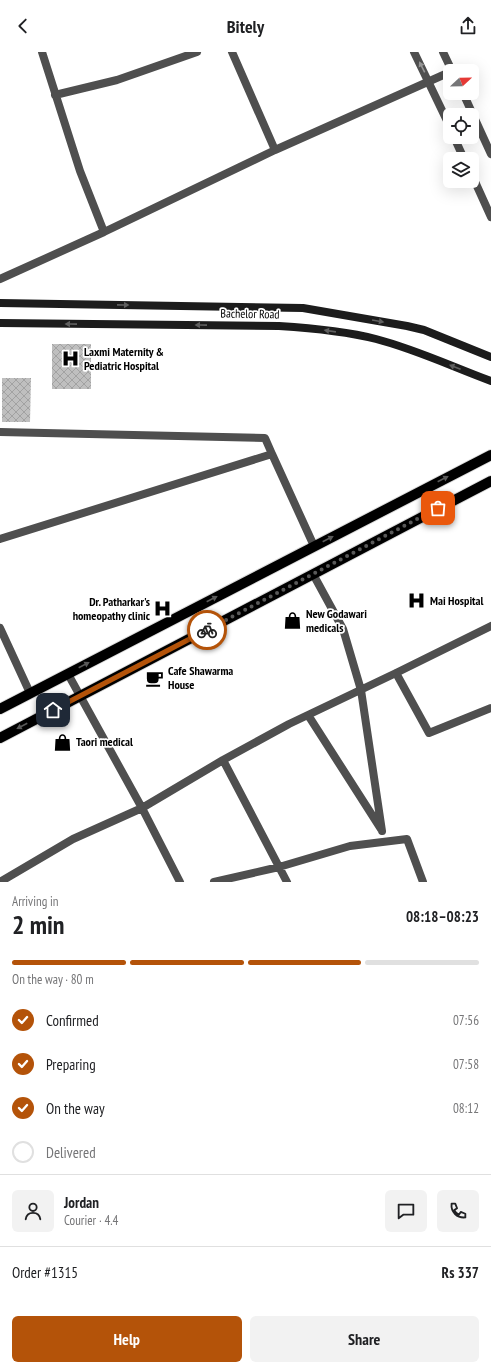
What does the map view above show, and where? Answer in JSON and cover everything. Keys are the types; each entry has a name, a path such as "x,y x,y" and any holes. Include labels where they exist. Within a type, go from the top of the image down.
{"main road":[{"name":"Bachelor Road","path":"0,303 303,308 424,330 491,357"},
{"name":"Bachelor Road","path":"0,323 279,326 322,330 376,338 491,381"},
{"path":"0,709 491,455"},
{"path":"0,738 491,480"}],"street":[{"path":"42,52 80,171 104,232"},
{"path":"56,95 117,80 197,52"},
{"path":"232,52 275,150"},
{"path":"414,52 443,112"},
{"path":"443,52 448,64"},
{"path":"0,279 104,232 275,150 443,76"},
{"path":"466,100 491,154"},
{"path":"478,188 491,217"},
{"path":"0,432 265,438 314,546"},
{"path":"0,539 272,454"},
{"path":"313,574 343,629 361,690 382,831"},
{"path":"0,882 73,839 142,808 223,760 308,715 491,626"},
{"path":"0,628 30,693"},
{"path":"396,673 429,733 491,708"},
{"path":"68,674 142,808 180,882"},
{"path":"308,715 382,831 386,841"},
{"path":"223,760 287,882"},
{"path":"214,882 279,867 350,846 408,839 423,882"}],"building":[{"path":"52,344 91,344 91,389 52,389"},
{"path":"2,378 31,378 30,422 2,422"}],"way so far":[{"path":"207,630 438,508"}],"place":[{"name":"Laxmi Maternity & Pediatric Hospital","path":"71,359"},
{"name":"Mai Hospital","path":"417,601"},
{"name":"Dr. Patharkar's homeopathy clinic","path":"163,609"},
{"name":"New Godawari medicals","path":"293,621"},
{"name":"Cafe Shawarma House","path":"155,678"},
{"name":"Taori medical","path":"63,742"}],"route":[{"path":"53,710 207,630"}]}
